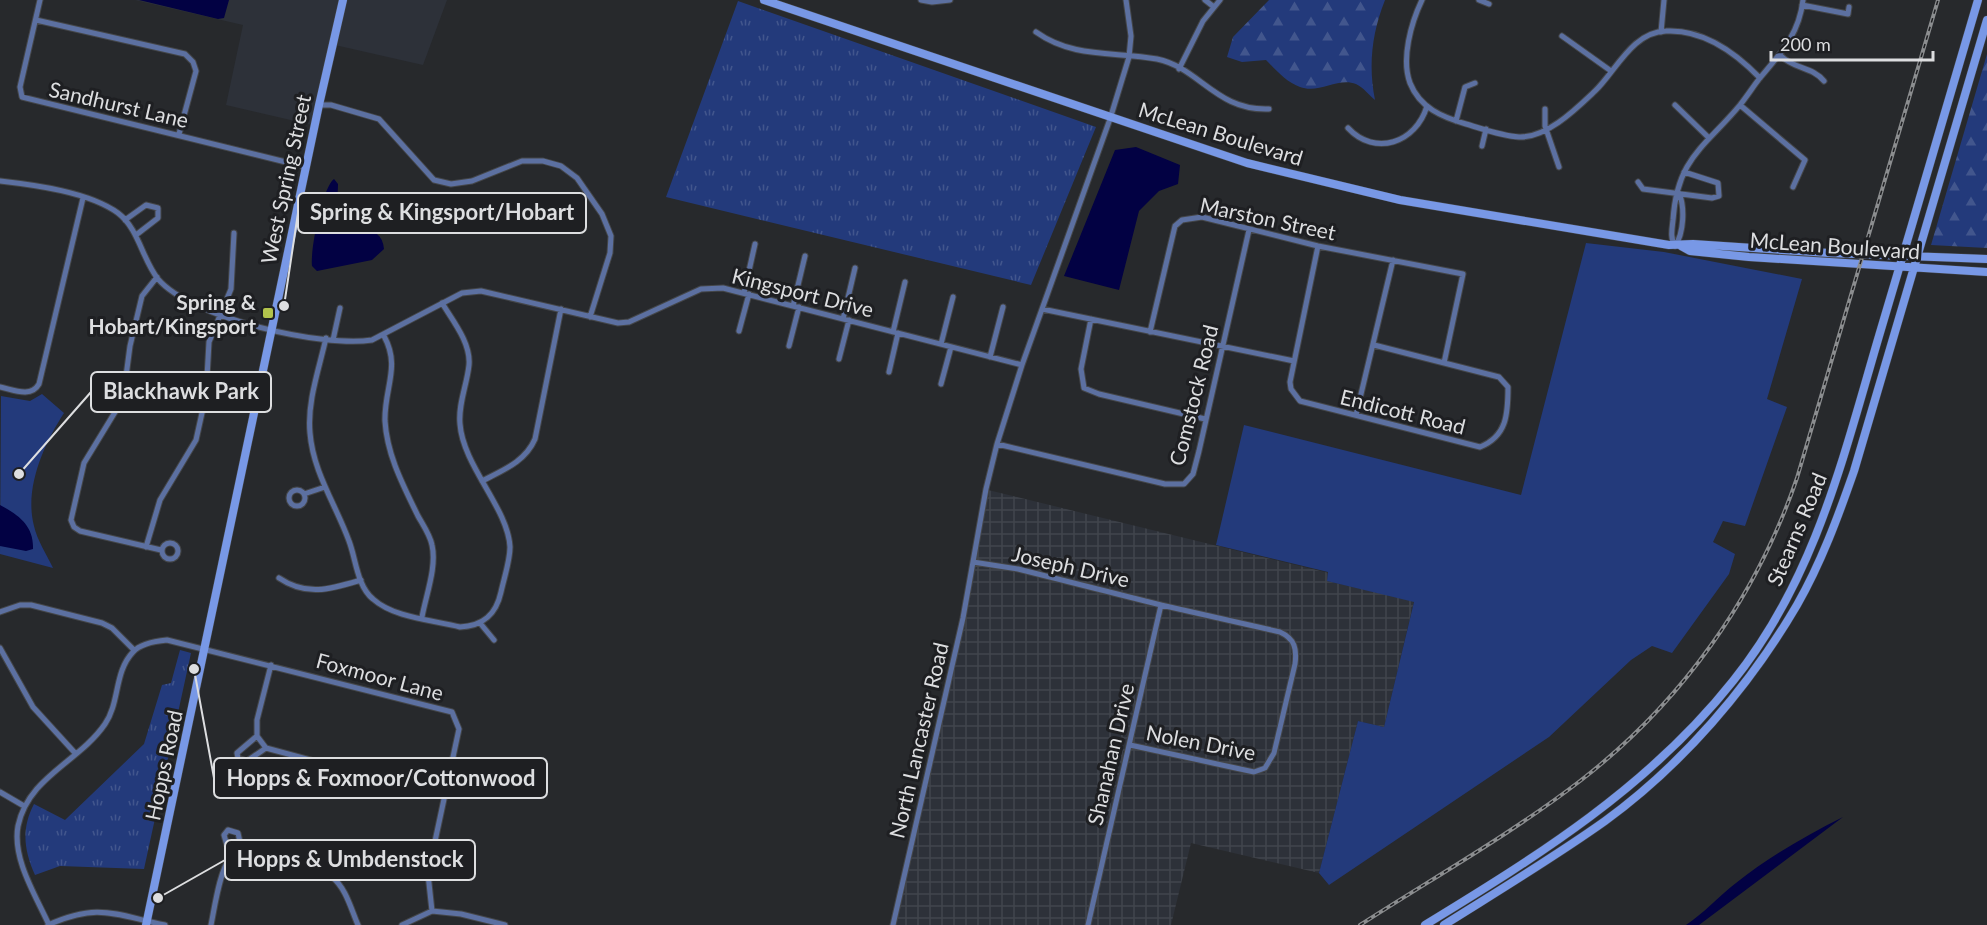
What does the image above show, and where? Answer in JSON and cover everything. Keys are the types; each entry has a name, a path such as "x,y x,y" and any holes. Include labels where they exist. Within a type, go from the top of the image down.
{"main road":[{"name":"West Spring Street","path":"214,612 319,105 343,0"},
{"name":"McLean Boulevard","path":"764,0 1110,119 1247,163 1400,200 1678,246 1690,251 1914,269 1987,272"},
{"name":"Stearns Road","path":"1425,925 1602,810 1684,736 1733,681 1785,602 1825,516 1850,441 1978,0"},
{"name":"Stearns Road","path":"1444,925 1605,821 1647,787 1705,731 1769,650 1798,603 1835,523 1854,471 1987,20"},
{"name":"McLean Boulevard","path":"1678,246 1693,244 1987,259"},
{"name":"Hopps Road","path":"147,923 214,612"}],"street":[{"name":"Sandhurst Lane","path":"40,0 20,87 22,96 306,167"},
{"path":"921,0 944,2 950,0"},
{"name":"North Lancaster Road","path":"893,925 974,562 986,489 998,444 1022,365 1110,119 1129,57 1131,36 1126,0"},
{"path":"1205,0 1214,7"},
{"path":"1179,69 1198,30 1220,0"},
{"path":"1422,0 1406,65 1413,89 1423,105 1443,117 1518,137 1546,130 1596,90 1635,45 1661,32 1695,35 1720,44 1760,78"},
{"path":"1479,0 1489,4"},
{"path":"1661,32 1664,0"},
{"path":"1678,246 1683,201 1679,193 1684,172 1692,156 1740,105 1760,78 1781,56 1793,33 1803,2 1840,15 1848,15 1849,7"},
{"path":"36,20 186,54 194,62 195,71 179,134"},
{"path":"1036,32 1047,39 1082,52 1157,59 1179,69 1219,98 1258,110 1269,109"},
{"path":"1562,36 1611,71"},
{"path":"1781,56 1793,64 1815,71 1824,81"},
{"path":"1456,121 1465,87 1474,83"},
{"path":"319,105 331,105 379,119 434,180 451,184 472,181 522,161 543,161 577,178 602,214 611,236 610,253 590,317"},
{"path":"1674,105 1708,137"},
{"path":"1740,105 1805,160 1793,187"},
{"path":"1348,128 1359,140 1383,145 1400,140 1414,129 1428,106"},
{"path":"1545,109 1546,130 1559,167"},
{"path":"1482,146 1486,129"},
{"path":"1638,182 1643,189 1716,198 1720,195 1720,185 1716,181 1684,172"},
{"path":"0,181 27,184 105,205 125,220 136,235 157,277 143,292 140,301 130,346 123,399 84,464 71,520 74,527 80,531 161,550"},
{"path":"0,387 32,392 39,384 83,198"},
{"path":"125,220 147,205 158,208 158,218 136,235"},
{"name":"Marston Street","path":"1150,332 1175,226 1182,220 1192,217 1318,246 1463,274 1444,363"},
{"name":"Comstock Road","path":"998,444 1165,484 1184,484 1193,474 1249,230"},
{"path":"146,547 160,500 196,440 207,388 208,342 231,289 234,232"},
{"path":"739,331 755,244"},
{"name":"Endicott Road","path":"1318,246 1290,382 1291,389 1300,401 1480,447 1494,442 1502,431 1508,387 1499,377 1374,345"},
{"path":"789,346 805,256"},
{"path":"1356,415 1393,260"},
{"path":"839,359 855,268"},
{"name":"Kingsport Drive","path":"157,277 186,299 220,315 272,330 356,343 384,336 462,293 481,291 618,323 629,322 701,289 723,288 1022,365"},
{"path":"889,372 905,282"},
{"path":"941,344 953,297"},
{"path":"326,339 310,412 310,434 325,487 349,540 361,580 370,598 385,608 460,627 480,623 490,617 499,599 510,548 507,530 465,447 460,424 469,353 464,339 442,303"},
{"path":"990,357 1003,307"},
{"path":"333,340 340,308"},
{"path":"482,481 518,462 530,452 535,439 561,309"},
{"path":"1042,309 1222,348 1294,361"},
{"path":"1091,319 1081,369 1084,388 1099,394 1205,419"},
{"path":"384,336 392,350 394,363 385,420 389,446 397,473 432,543 434,560 422,617"},
{"path":"941,384 951,347"},
{"path":"304,494 325,487"},
{"name":"Joseph Drive","path":"974,562 1018,569 1161,605"},
{"path":"279,578 289,584 324,591 361,580"},
{"path":"0,612 20,605 31,605 102,623 112,627 134,650 120,673 106,723 33,792 24,806 18,828 18,853 48,925 81,912 94,910 165,925"},
{"name":"Nolen Drive","path":"1130,745 1254,772 1265,768 1274,753 1296,654 1295,645 1280,632 1161,605"},
{"name":"Shanahan Drive","path":"1088,925 1161,605"},
{"path":"480,623 494,640"},
{"name":"Foxmoor Lane","path":"134,650 150,643 167,640 452,712 459,729 428,874 432,911"},
{"path":"0,648 33,707 75,753"},
{"path":"271,665 257,720 257,736 266,748 273,752 444,796"},
{"path":"257,736 237,753 238,758 247,761 266,748"},
{"path":"0,792 24,806"},
{"path":"231,858 224,835 228,831 238,833 243,856"},
{"path":"211,925 225,867 231,858 243,856 319,871 332,877 343,889 358,925"},
{"path":"402,925 432,911 461,914 505,925"}],"shaded area":[{"path":"135,0 340,0 312,125 226,105 243,25"},
{"path":"139,0 229,0 224,18 218,19"},
{"path":"345,0 447,0 423,65 335,45"},
{"path":"1136,147 1180,165 1178,184 1159,191 1139,211 1119,290 1064,276 1115,150"},
{"path":"334,179 338,184 337,204 340,212 346,218 377,234 382,240 384,249 372,260 317,271 312,266 315,234 325,194"},
{"path":"988,490 1329,573 1327,581 1414,601 1384,727 1358,721 1319,873 1191,843 1171,925 895,925"},
{"path":"0,505 24,522 31,534 33,549 26,551 0,546"},
{"path":"1843,817 1699,925 1686,925 1761,864"}],"green space":[{"path":"1269,0 1385,0 1374,37 1372,74 1375,100 1356,84 1342,82 1307,89 1290,82 1266,60 1242,62 1227,57 1233,37"},
{"path":"738,1 1096,127 1031,285 666,197"},
{"path":"1987,54 1987,248 1931,245"},
{"path":"1586,243 1664,252 1802,279 1767,399 1787,407 1745,526 1723,521 1713,542 1735,554 1729,574 1672,653 1652,646 1631,660 1549,737 1329,885 1319,873 1358,721 1384,727 1414,602 1327,581 1328,572 1216,545 1244,425 1521,495"},
{"path":"42,394 64,413 43,452 32,497 35,531 53,568 0,554 1,396 30,401"},
{"path":"180,650 191,653 144,869 60,866 35,875 26,848 27,822 34,804 65,820 144,744 162,685 171,683"}],"railway":[{"path":"1360,925 1527,819 1617,751 1651,718 1682,682 1711,645 1737,606 1760,565 1797,478 1938,0"}],"place":[{"name":"Spring & Kingsport/Hobart","path":"284,306"},
{"name":"Spring & Hobart/Kingsport","path":"268,313"},
{"name":"Blackhawk Park","path":"19,474"},
{"name":"Hopps & Foxmoor/Cottonwood","path":"194,669"},
{"name":"Hopps & Umbdenstock","path":"158,898"}]}
